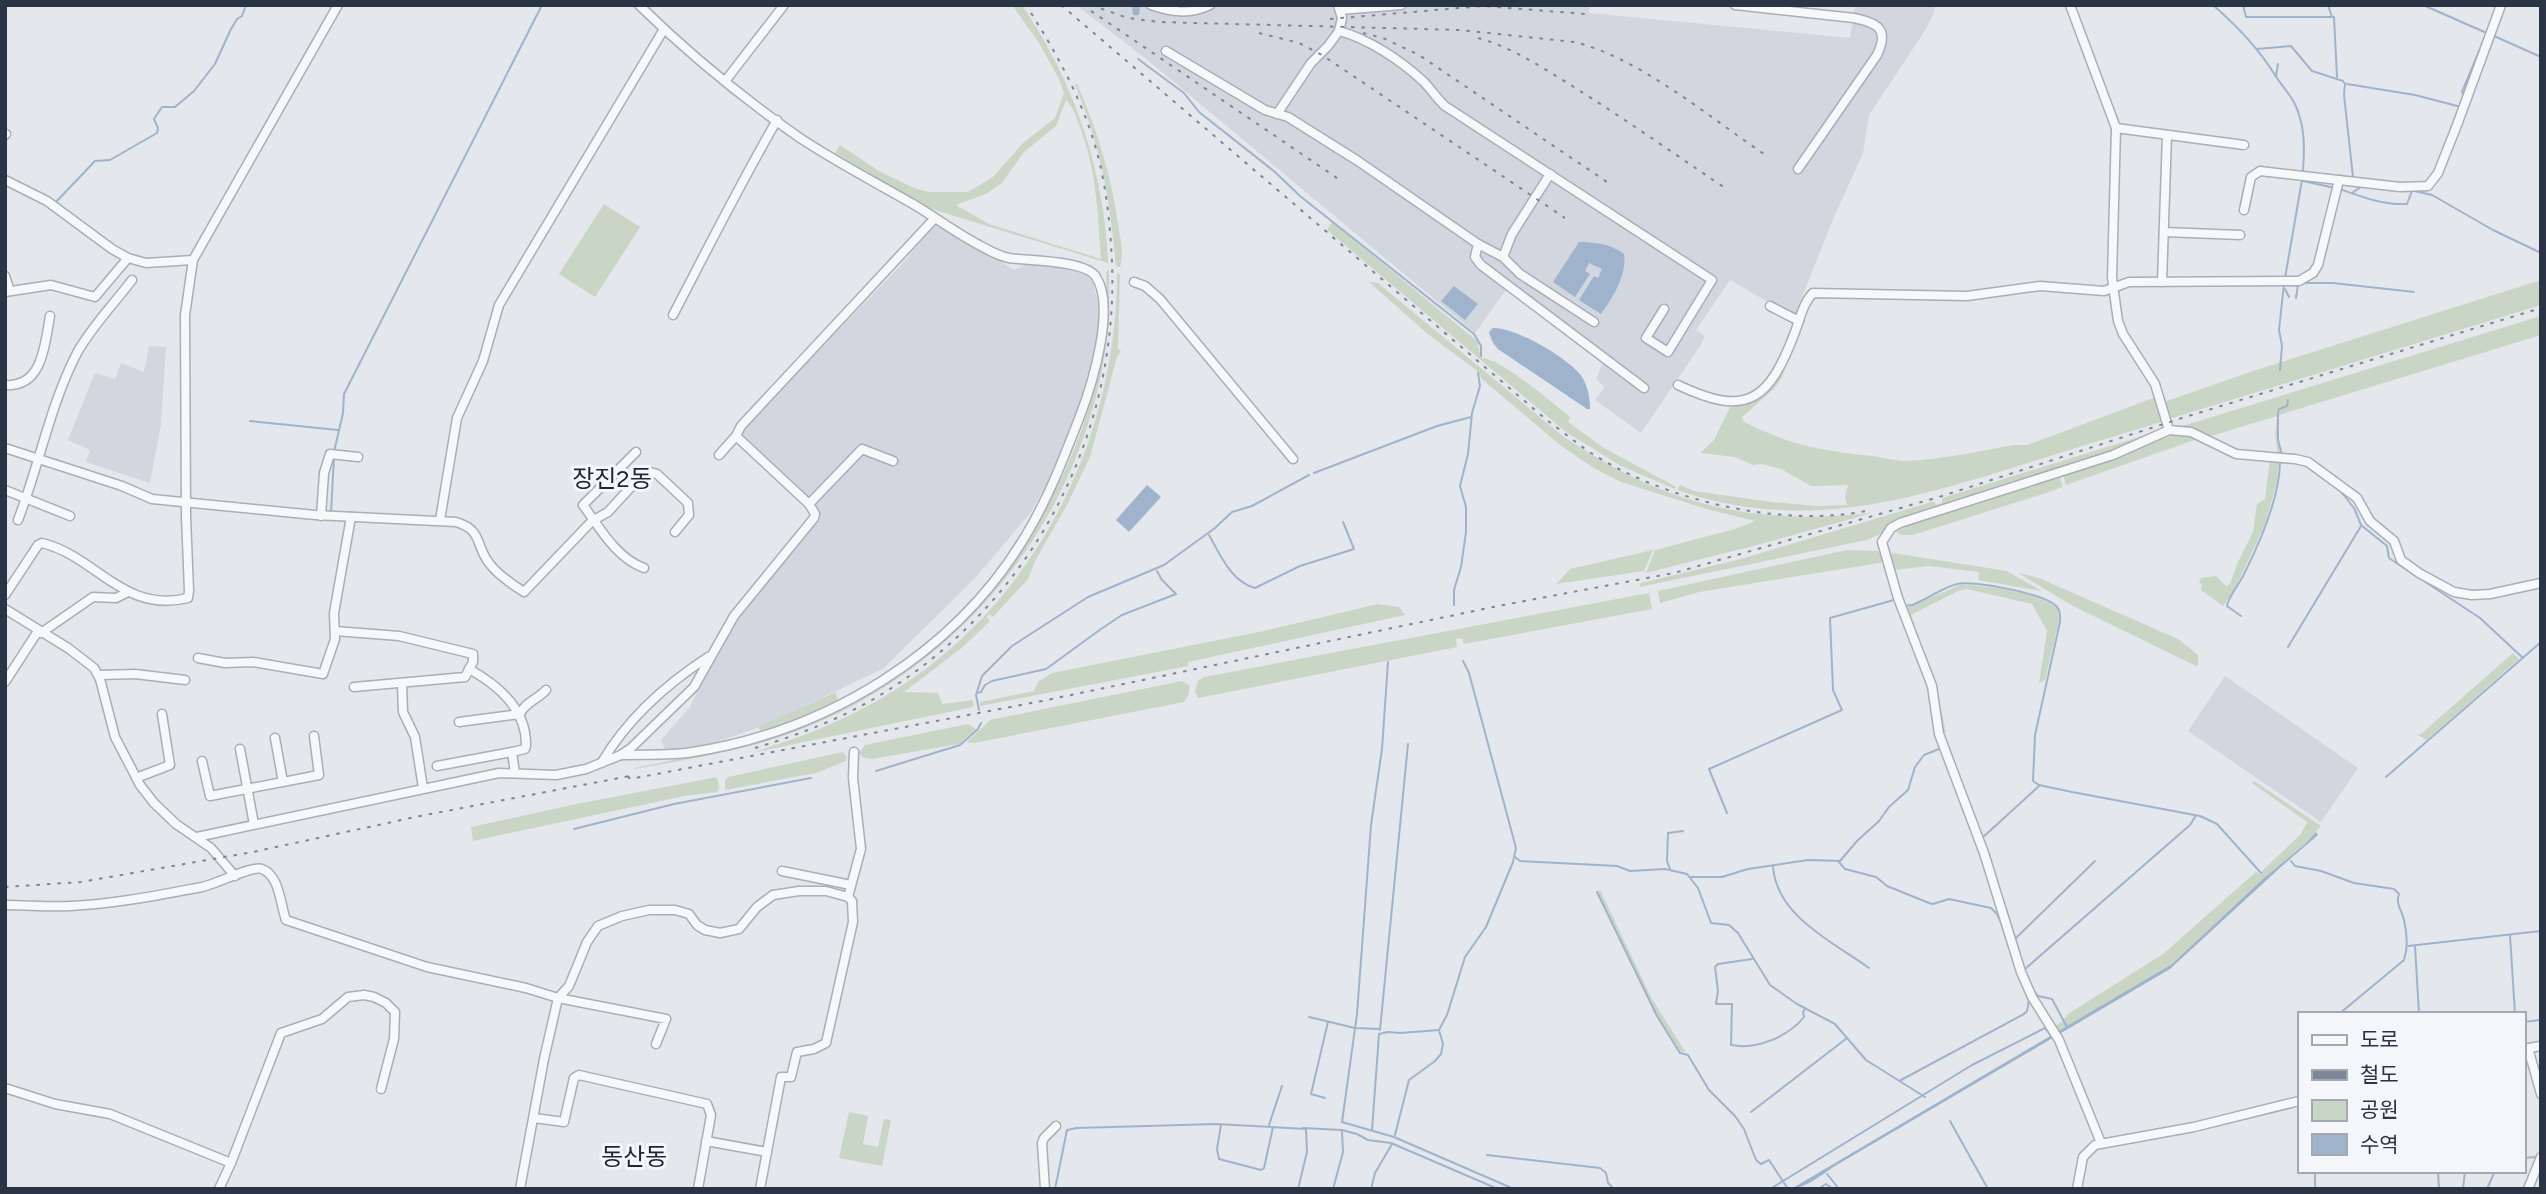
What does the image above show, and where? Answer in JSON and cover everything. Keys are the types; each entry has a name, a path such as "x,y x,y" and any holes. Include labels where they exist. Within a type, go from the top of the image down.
{"street":[{"path":"5,595 42,543 58,549 139,597 188,597 185,315 193,260 338,5"},
{"path":"621,755 691,753 777,732 850,700 906,666 955,623 992,582 1025,538 1052,486 1093,381 1102,326 1099,284 1090,271 1048,262 1007,258 993,253 830,157 726,80 639,5"},
{"path":"726,80 784,5"},
{"path":"1151,5 1195,12 1210,5"},
{"path":"1277,114 1311,63 1339,31 1342,18 1339,7 1401,5"},
{"path":"1735,5 1854,18 1871,22 1882,33 1882,43 1877,55 1798,170"},
{"path":"2070,5 2116,128 2112,278 2118,321 2123,334 2155,384 2169,430"},
{"path":"2244,210 2251,177 2254,173 2264,171 2417,188 2428,186 2438,173 2501,5"},
{"path":"440,520 457,418 483,361 499,305 664,29"},
{"path":"1339,31 1358,36 1373,45 1423,81 1445,106 1712,280 1668,352 1646,338 1664,309"},
{"path":"1166,51 1265,110 1288,117 1478,244 1503,257 1520,274 1594,322"},
{"path":"673,315 729,210 745,174 777,120"},
{"path":"2116,128 2244,145"},
{"path":"2162,282 2167,135"},
{"path":"1503,257 1512,234 1550,174"},
{"path":"5,180 47,201 128,258 146,262 193,260"},
{"path":"1678,385 1709,398 1733,403 1742,402 1761,391 1775,377 1810,297 1819,292 1857,296 1967,296 2040,286 2104,291 2129,282 2299,281 2308,277 2318,265 2339,180"},
{"path":"719,455 741,426 935,218"},
{"path":"2164,232 2240,235"},
{"path":"1478,244 1475,257 1481,265 1644,388"},
{"path":"5,276 8,292 51,285 95,297 128,258"},
{"path":"18,520 77,354 132,280"},
{"path":"1134,282 1145,286 1160,299 1293,458"},
{"path":"1770,306 1799,321"},
{"path":"5,384 19,385 35,373 42,359 50,316"},
{"path":"2101,1143 2056,1035 2032,997 2021,972 1984,853 1939,734 1932,686 1898,598 1882,542 1891,528 2113,455 2169,430 2191,432 2236,454 2295,458 2308,462 2357,498 2370,521 2394,541 2401,560 2454,592 2490,594 2541,583"},
{"path":"197,837 499,773 556,775 602,762 631,748 694,687 734,616 814,518 815,514 809,504 736,436"},
{"path":"5,448 152,499 321,516 440,520 467,525 475,531 488,562 524,592 592,522 608,512 641,477 650,472 657,474 688,503 689,515 676,532"},
{"path":"809,504 862,449 893,461"},
{"path":"636,452 583,505 592,522 631,563 645,568"},
{"path":"321,516 324,473 334,454 358,457"},
{"path":"5,490 70,516"},
{"path":"198,658 225,663 253,662 323,674 335,639 334,613 351,517"},
{"path":"5,682 39,632 93,597 116,598 128,592"},
{"path":"5,609 90,663 99,676 115,737 136,778 168,817 197,837 235,876"},
{"path":"335,631 399,636 473,654 465,677 354,687"},
{"path":"602,762 616,739 660,692 710,656"},
{"path":"437,766 512,752 525,749 526,746 516,706 483,677 469,669"},
{"path":"99,676 135,674 185,680"},
{"path":"402,684 403,712 415,737 423,788"},
{"path":"520,714 522,708 538,699 546,690"},
{"path":"136,778 170,765 162,714"},
{"path":"459,723 520,714"},
{"path":"202,761 210,796 319,775 314,736"},
{"path":"275,738 283,782"},
{"path":"240,750 254,824"},
{"path":"512,752 515,774"},
{"path":"848,897 861,849 853,778 854,752"},
{"path":"5,905 70,906 205,887 253,867 266,870 274,879 286,920 298,926 354,942 427,968 526,988 558,998 666,1018 656,1044"},
{"path":"782,871 851,885"},
{"path":"520,1189 558,998 569,986 587,942 598,926 622,916 649,910 675,910 689,914 697,925 705,930 720,933 738,929 757,906 773,895 826,891 848,897 852,901 853,922 826,1043 814,1049 797,1052 791,1077 781,1077 760,1189"},
{"path":"219,1189 281,1033 322,1019 348,997 364,995 386,1003 395,1012 394,1039 381,1089"},
{"path":"2541,1046 2525,1048 2541,1094"},
{"path":"534,1118 564,1122 574,1078 579,1075 707,1104 711,1115 698,1189"},
{"path":"5,1088 55,1104 110,1114 231,1163"},
{"path":"2077,1189 2083,1157 2095,1145 2194,1127 2298,1101"},
{"path":"1045,1189 1042,1143 1056,1126"},
{"path":"706,1141 767,1152"},
{"path":"2528,1189 2541,1157"}],"shaded area":[{"path":"1076,5 1590,5 1589,13 1850,38 1855,5 1933,5 1935,10 1926,29 1869,115 1863,153 1794,317 1730,280 1696,330 1705,336 1700,346 1641,433 1595,400 1605,387 1596,379 1603,361 1506,290 1475,333 1145,58"},
{"path":"939,223 1014,270 1029,263 1042,264 1087,273 1093,284 1098,302 1098,330 1092,372 1052,473 1032,511 976,577 884,668 763,726 699,748 666,751 661,740 690,707 711,661 742,610 818,519 819,510 742,440 743,429 902,264 935,224"},
{"path":"149,346 166,347 161,424 150,483 86,462 90,450 68,440 95,373 115,379 121,363 144,372"},
{"path":"2225,676 2358,768 2321,822 2188,731"}],"green space":[{"path":"1012,5 1022,5 1051,53 1084,129 1098,182 1108,263 922,206 835,153 840,145 879,171 914,188 928,192 968,192 993,177 1023,143 1055,118 1064,93 1039,43","holes":["1066,100 1079,124 1089,157 1095,190 1101,259 989,224 956,205 986,194 1002,183 1024,152 1056,126"]},
{"path":"1077,84 1098,137 1108,174 1121,244 1120,267 1116,266 1111,218 1098,152 1075,85"},
{"path":"604,204 640,227 595,297 559,274"},
{"path":"1332,222 1477,341 1481,358 1501,365 1526,382 1570,417 1568,422 1604,448 1676,487 1675,489 1621,466 1566,432 1327,230"},
{"path":"1109,270 1107,338 1094,403 1072,466 1043,525 1005,578 961,627 911,669 855,705 794,732 736,749 635,769 752,743 819,719 892,679 924,656 981,602 1029,538 1076,446 1094,390 1100,361 1106,272"},
{"path":"1117,272 1120,275 1118,349 1121,351 1117,357 1090,457 1068,503 1035,561 1028,579 993,617 989,614 987,617 990,621 963,647 904,692 938,693 942,704 973,700 973,707 751,753 843,718 873,703 928,667 977,624 1018,575 1053,521 1081,463 1101,401 1113,337"},
{"path":"2541,280 2541,305 2169,419 2164,402"},
{"path":"1369,282 1378,283 1564,437 1638,479 1674,494 1748,513 1828,516 1872,513 1646,573 1655,550 1735,529 1755,521 1621,482 1592,467 1560,445 1483,380 1476,370 1429,335"},
{"path":"1807,306 1782,377 1774,389 1742,417 1744,422 1792,442 1900,461 1918,460 2027,445 2156,397 2165,421 1969,481 1886,502 1846,508 1805,511 1763,509 1721,502 1677,490 1680,485 1694,491 1771,502 1818,506 1847,505 1845,497 1848,485 1811,486 1781,469 1762,464 1753,465 1735,457 1700,453 1714,440 1730,407 1738,406 1766,390"},
{"path":"2541,316 2541,335 2279,415 2277,435 2281,456 2278,456 2275,434 2277,416 2211,436 2176,428"},
{"path":"2165,429 2135,444 1867,540 1639,587 1641,583 1741,559 1934,501 1936,505 1942,503 1942,498"},
{"path":"2183,434 2200,438 2066,485 2063,474"},
{"path":"2270,459 2279,460 2277,482 2265,524 2234,591 2223,606 2201,590 2202,584 2199,583 2201,578 2216,576 2226,586 2230,584 2253,532 2257,504 2265,499"},
{"path":"2059,475 2063,487 2046,493 1913,535 1896,532 1919,520"},
{"path":"1653,550 1644,571 1556,584 1570,569"},
{"path":"1847,550 1878,551 1886,562 1699,592 1660,603 1658,591"},
{"path":"1893,553 2007,571 2042,591 1978,580 1979,572 1929,566 1893,570 1889,559"},
{"path":"2018,573 2039,578 2178,639 2198,655 2198,665 2073,606"},
{"path":"1960,585 1997,588 2039,598 2058,609 2059,621 2045,680 2039,683 2047,631 2032,604 1967,589 1911,615 1938,694 1946,733 1942,732 1904,609"},
{"path":"1649,593 1652,609 1464,644 1462,638 1456,639 1457,647 1198,698 1195,691 1198,681 1204,677"},
{"path":"1378,604 1399,607 1405,615 1188,662 1188,666 980,706 980,702 1034,691 1038,682 1052,673 1264,631"},
{"path":"2513,653 2519,659 2431,736 2426,740 2417,734 2421,734"},
{"path":"1182,681 1190,686 1184,702 974,743 967,742 990,720"},
{"path":"836,692 838,702 796,721 762,733 758,727"},
{"path":"968,724 976,729 959,744 872,759 862,757 859,753 865,745"},
{"path":"843,752 847,757 846,761 816,773 725,790 725,780 728,777"},
{"path":"717,777 717,792 684,796 473,841 471,827"},
{"path":"2254,781 2321,826 2304,845 2265,877 2172,964 2058,1032 2054,1027 2068,1014 2163,954 2256,872 2261,875 2301,834 2307,822 2252,783"},
{"path":"1600,890 1651,997 1686,1053 1680,1051 1657,1016 1599,895"},
{"path":"849,1112 868,1116 863,1144 878,1147 884,1119 891,1120 882,1166 839,1158"}],"water":[{"path":"1579,242 1603,244 1624,254 1621,278 1601,314 1579,300 1594,276 1598,278 1602,269 1589,263 1585,271 1590,274 1575,297 1553,282"},
{"path":"1454,286 1478,304 1465,320 1441,301"},
{"path":"1493,328 1527,338 1566,361 1584,381 1590,409 1498,349 1489,332"},
{"path":"1147,485 1161,497 1129,532 1116,520"},
{"path":"2316,832 2318,835 2170,969 1814,1180 1791,1189 2172,964"}],"waterway":[{"path":"54,204 95,161 110,160 157,133 154,119 162,107 175,107 194,91 215,64 246,5"},
{"path":"334,452 343,413 344,394 542,5"},
{"path":"1136,5 1136,12"},
{"path":"2213,5 2255,47 2293,101 2303,134 2303,171"},
{"path":"2243,5 2246,17 2332,17"},
{"path":"2328,5 2334,17 2337,77"},
{"path":"2423,5 2489,34"},
{"path":"2494,36 2541,57"},
{"path":"2464,96 2462,92 2485,37"},
{"path":"2257,49 2291,46 2312,71 2343,81 2353,177"},
{"path":"1138,59 1184,93 1199,112 1275,172 1300,196 1474,334 1481,346 1481,356"},
{"path":"2276,76 2278,64"},
{"path":"2347,84 2415,95 2461,107"},
{"path":"2285,278 2302,180"},
{"path":"2303,181 2335,188"},
{"path":"2352,193 2362,186"},
{"path":"2340,189 2373,200 2398,204 2407,204 2412,191"},
{"path":"2410,190 2432,195 2493,230 2541,253"},
{"path":"2303,283 2333,283 2414,292"},
{"path":"2280,370 2282,346 2279,330 2284,284"},
{"path":"2296,298 2298,285"},
{"path":"2285,289 2289,297"},
{"path":"1454,605 1454,590 1461,567 1466,532 1466,507 1460,486 1468,454 1472,413 1480,386 1478,373"},
{"path":"2282,455 2278,440 2278,412 2287,406 2288,400"},
{"path":"1314,473 1437,426 1471,417"},
{"path":"250,421 338,430"},
{"path":"331,512 334,458"},
{"path":"2241,616 2227,606 2228,602 2251,560 2269,518 2277,489 2280,461"},
{"path":"979,710 976,695 982,676 1012,646 1088,597 1164,565 1215,528 1232,512 1252,506 1309,475"},
{"path":"2338,488 2354,508 2361,525 2387,546 2389,558 2480,618 2523,658"},
{"path":"1209,535 1233,574 1255,588 1300,566 1354,549 1343,522"},
{"path":"2288,647 2361,526"},
{"path":"977,693 992,681 1046,669 1122,615 1176,594 1157,571"},
{"path":"1904,606 1912,605 1951,586 1965,583 2009,589 2039,597 2057,607 2060,622 2035,735 2033,781 2039,785 2072,792 2200,816 2217,824 2261,873"},
{"path":"1727,813 1709,769 1842,710 1833,690 1830,618 1894,600"},
{"path":"2386,777 2541,642"},
{"path":"1395,1135 1409,1080 1441,1054 1443,1044 1439,1030 1447,1015 1465,957 1486,927 1513,862 1516,848 1469,673 1463,661"},
{"path":"1388,662 1382,749 1371,825 1357,1014 1342,1122 1394,1137 1514,1189"},
{"path":"876,771 960,745 981,723"},
{"path":"1380,1030 1408,744"},
{"path":"1691,877 1722,877 1748,869 1808,860 1840,861 1908,790 1915,767 1924,755 1939,749"},
{"path":"574,829 674,804 811,778"},
{"path":"1981,839 2039,786"},
{"path":"2025,969 2190,825 2195,817"},
{"path":"1670,869 1667,861 1668,833 1683,831"},
{"path":"1515,857 1520,861 1617,866 1630,871 1665,869 1687,874 1698,888 1711,923 1729,925 1738,933 1770,985 1797,1004 1835,1024 1866,1060 1925,1097"},
{"path":"1838,861 1845,869 1876,877 1887,886 1929,903 1949,899 1991,908 2004,929"},
{"path":"2016,938 2095,861"},
{"path":"2291,861 2295,866 2321,871 2354,883 2394,889 2399,894 2398,904 2406,935 2404,960 2341,1012"},
{"path":"1773,866 1784,899 1795,913 1869,968"},
{"path":"1597,892 1657,1016 1680,1053 1688,1055 1709,1090 1735,1116 1744,1129 1756,1160 1761,1164 1769,1160 1788,1189"},
{"path":"2408,946 2541,931"},
{"path":"2014,934 2020,955"},
{"path":"2510,935 2515,1012"},
{"path":"2415,946 2419,1012"},
{"path":"1752,959 1718,964 1715,967 1718,991 1716,1004 1732,1004 1731,1045 1751,1046 1780,1036 1804,1017 1805,1009"},
{"path":"2033,990 2038,996 2052,999 2067,1027"},
{"path":"1901,1080 2024,1014 2029,1000"},
{"path":"1309,1017 1355,1028 1379,1029"},
{"path":"2525,1022 2541,1020"},
{"path":"1325,1098 1311,1094 1328,1022"},
{"path":"1770,1189 1972,1065 2045,1028 2051,1036"},
{"path":"1372,1130 1379,1034 1439,1030"},
{"path":"1751,1112 1847,1038"},
{"path":"1269,1125 1282,1086"},
{"path":"1950,1121 1988,1189"},
{"path":"1055,1189 1067,1130 1216,1124 1306,1129 1307,1152 1298,1189"},
{"path":"1221,1125 1217,1149 1219,1159 1261,1170 1264,1168 1273,1127"},
{"path":"1303,1128 1342,1130 1368,1140 1391,1143 1498,1189"},
{"path":"1333,1189 1343,1152 1342,1132"},
{"path":"1371,1189 1375,1173 1392,1144"},
{"path":"1487,1155 1600,1168 1606,1173 1608,1183 1614,1189"},
{"path":"2525,1158 2536,1157"},
{"path":"2315,1173 2315,1189"},
{"path":"2438,1173 2439,1189"},
{"path":"2463,1189 2465,1173"},
{"path":"2487,1189 2494,1173"},
{"path":"1827,1174 1839,1189"},
{"path":"1818,1189 1826,1184 1833,1189"}],"railway":[{"path":"755,748 844,715 872,700 927,663 976,619 1018,569 1053,514 1080,456 1099,393 1110,329 1112,262 1109,217 1102,172 1081,106 1065,72 1026,5"},
{"path":"1061,5 1548,421 1591,453 1620,470 1653,484 1724,506 1797,516 1866,511"},
{"path":"1091,5 1128,18 1159,22 1460,30 1574,42 1598,50 1648,74 1764,154"},
{"path":"1330,19 1483,6 1586,14"},
{"path":"1091,11 1340,180"},
{"path":"1259,33 1299,43 1322,55 1565,218"},
{"path":"1363,33 1383,38 1419,55 1610,184"},
{"path":"1478,38 1514,52 1547,70 1725,188"},
{"path":"628,776 630,779 1042,701 1498,606 1674,573 1939,497 2182,418 2541,308"},
{"path":"5,887 81,882 253,852 420,816 635,775"}],"district":[{"name":"장진2동","path":"612,478"},
{"name":"동산동","path":"634,1156"}]}
